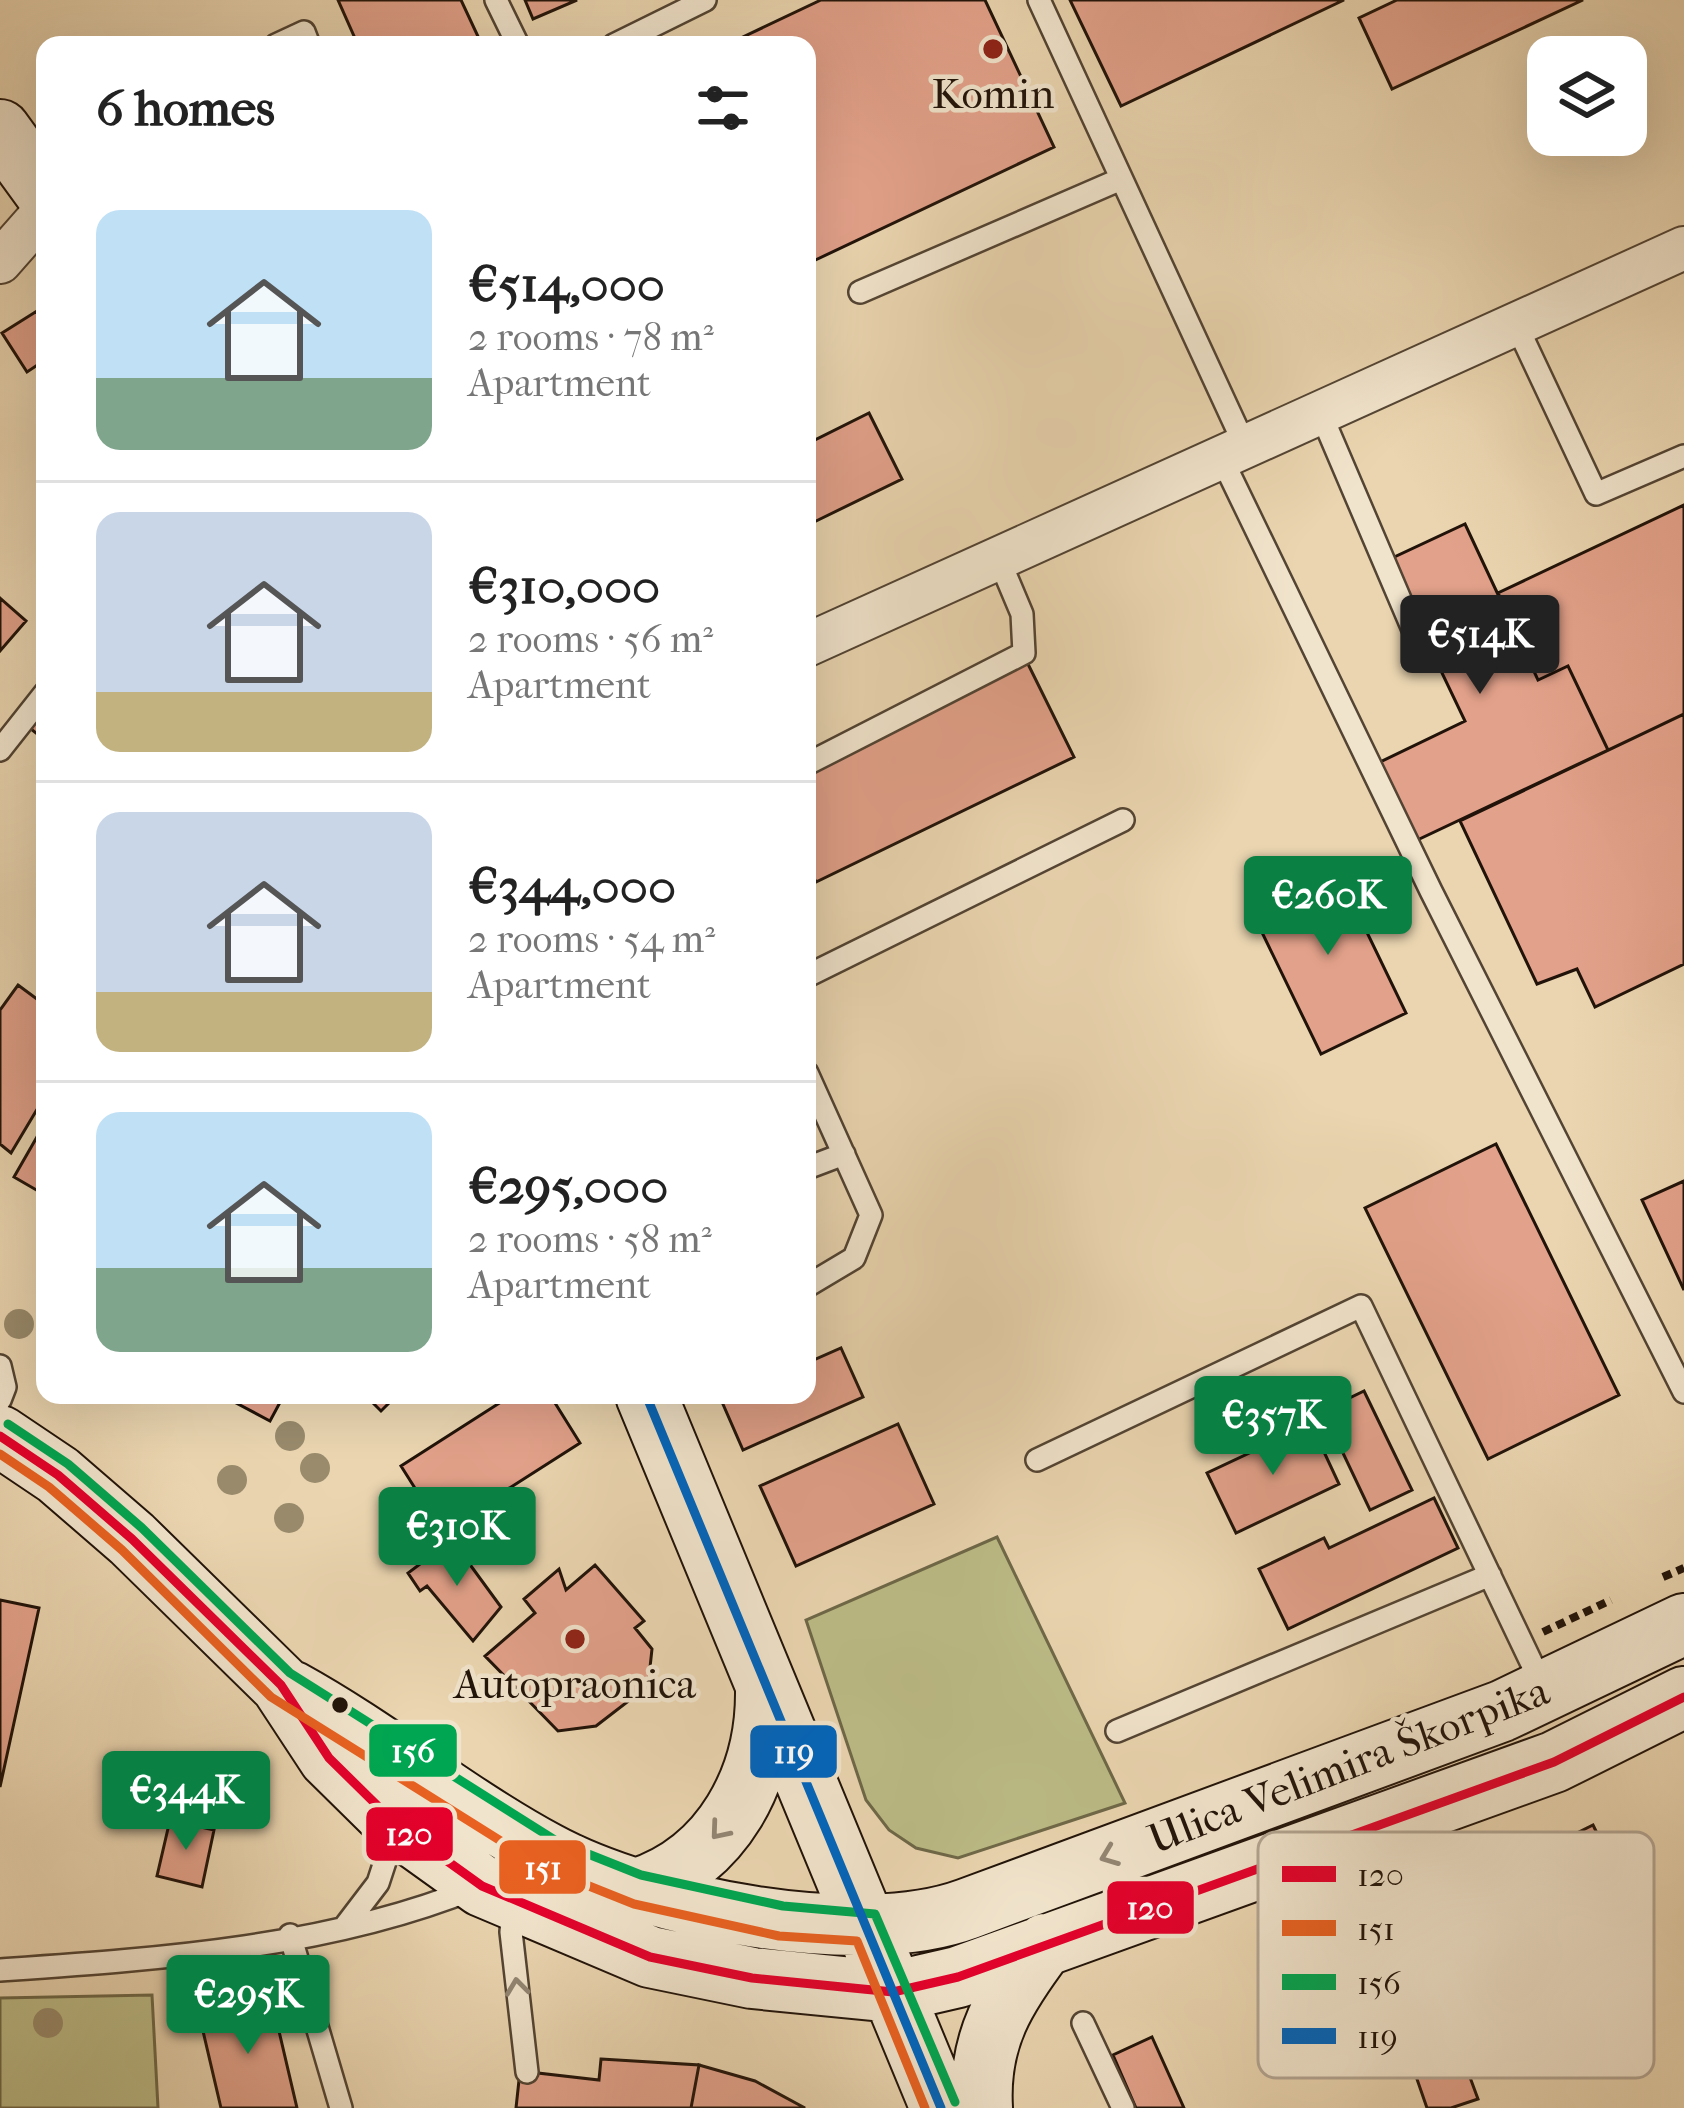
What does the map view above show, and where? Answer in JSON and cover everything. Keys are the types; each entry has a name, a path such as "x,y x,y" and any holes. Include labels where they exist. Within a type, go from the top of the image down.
{"main road":[{"path":"0,130 36,180"},
{"path":"653,1404 941,2108"},
{"name":"Ulica Velimira Škorpika","path":"0,1436 58,1474 132,1539 280,1685 328,1758 397,1825 498,1894 650,1957 814,1988 893,1992 958,1977 1258,1868"},
{"name":"Ulica Velimira Škorpika","path":"280,1685 353,1726 551,1856 637,1889 781,1921 867,1927 941,1919 1502,1711 1684,1624"},
{"path":"637,1889 684,1866 729,1821 764,1748 766,1684"},
{"name":"Ulica Velimira Škorpika","path":"1359,1832 1554,1762 1673,1713"},
{"path":"982,2108 980,2069 989,2032 1004,1997 1046,1944"}],"street":[{"path":"0,262 36,221"},
{"path":"816,637 1684,248"}],"lane":[{"path":"496,0 514,36"},
{"path":"632,36 705,0"},
{"path":"1039,0 1121,179 1234,453 1431,891 1684,1391"},
{"path":"860,292 1121,179"},
{"path":"1516,324 1596,494 1684,456"},
{"path":"1322,413 1420,646"},
{"path":"816,759 1024,653 1022,614 998,557"},
{"path":"0,749 36,703"},
{"path":"816,972 1124,820"},
{"path":"816,1093 871,1215 854,1258 816,1281"},
{"path":"816,1165 844,1154"},
{"path":"1037,1460 1361,1306 1544,1690"},
{"path":"0,1366 5,1387 0,1400"},
{"path":"1117,1731 1490,1575"},
{"path":"346,1925 378,1883 397,1825"},
{"path":"0,1970 160,1959 498,1894 511,1932 527,2072"},
{"path":"290,1935 341,2108"},
{"path":"1083,2024 1123,2108"}],"green space":[{"path":"997,1537 1125,1803 958,1858 916,1848 889,1830 866,1800 806,1620"},
{"path":"152,1995 158,2108 0,2108 0,1998"}],"building":[{"path":"338,0 461,0 478,36 354,36"},
{"path":"525,0 577,0 533,19"},
{"path":"821,0 985,0 1054,147 816,260 816,36 745,36"},
{"path":"1070,0 1344,0 1121,106"},
{"path":"1397,0 1583,0 1392,89 1359,18"},
{"path":"36,312 36,366 27,372 2,333"},
{"path":"869,413 902,479 816,521 816,440"},
{"path":"1684,505 1684,714 1608,750 1568,666 1538,680 1498,593"},
{"path":"1465,524 1538,680 1568,666 1608,750 1413,842 1376,764 1465,721 1388,560"},
{"path":"0,598 26,621 0,651"},
{"path":"1027,662 1074,757 816,882 816,765"},
{"path":"1684,714 1684,964 1595,1007 1577,969 1537,984 1460,821"},
{"path":"1331,858 1406,1013 1321,1054 1255,918 1279,907 1270,887"},
{"path":"18,985 36,998 36,1111 11,1153 0,1144 0,1010"},
{"path":"36,1139 36,1190 14,1177"},
{"path":"1496,1144 1619,1395 1488,1459 1365,1208"},
{"path":"1684,1181 1684,1290 1642,1200"},
{"path":"841,1348 863,1397 743,1450 723,1404 816,1404 816,1359"},
{"path":"1364,1391 1412,1490 1370,1510 1323,1411"},
{"path":"238,1404 279,1404 270,1421"},
{"path":"498,1404 556,1404 580,1443 442,1531 401,1466"},
{"path":"898,1424 934,1504 796,1566 760,1486"},
{"path":"1311,1424 1339,1484 1236,1533 1207,1473"},
{"path":"1434,1498 1458,1548 1288,1629 1259,1569 1324,1538 1329,1548"},
{"path":"452,1540 501,1607 473,1641 427,1586 420,1591 408,1573"},
{"name":"Autopraonica","path":"595,1565 644,1621 635,1628 652,1649 648,1686 596,1726 558,1731 485,1656 535,1613 524,1599 559,1569 566,1590"},
{"path":"0,1600 39,1608 0,1787"},
{"path":"170,1820 214,1830 202,1887 157,1876"},
{"path":"271,1997 297,2108 221,2108 199,2014"},
{"path":"1152,2037 1184,2108 1136,2108 1113,2055"},
{"path":"601,2059 699,2065 691,2108 516,2108 520,2071 599,2080"},
{"path":"699,2065 755,2081 805,2108 691,2108"},
{"path":"1417,2078 1470,2078 1478,2099 1451,2108 1427,2108"}],"transit line":[{"name":"119","path":"650,1404 941,2108"},
{"name":"156","path":"8,1424 68,1464 142,1528 290,1673 558,1842 641,1875 783,1906 875,1914 955,2102"},
{"name":"120","path":"0,1436 58,1475 132,1539 281,1685 329,1758 397,1825 482,1886 650,1957 752,1978 893,1992 958,1977 1258,1869"},
{"name":"151","path":"0,1454 49,1487 122,1550 271,1697 544,1868 634,1904 779,1936 857,1941 925,2108"},
{"name":"120","path":"1360,1832 1554,1762 1684,1697"}],"place":[{"name":"Komin","path":"993,49"},
{"name":"Autopraonica","path":"575,1639"}]}
